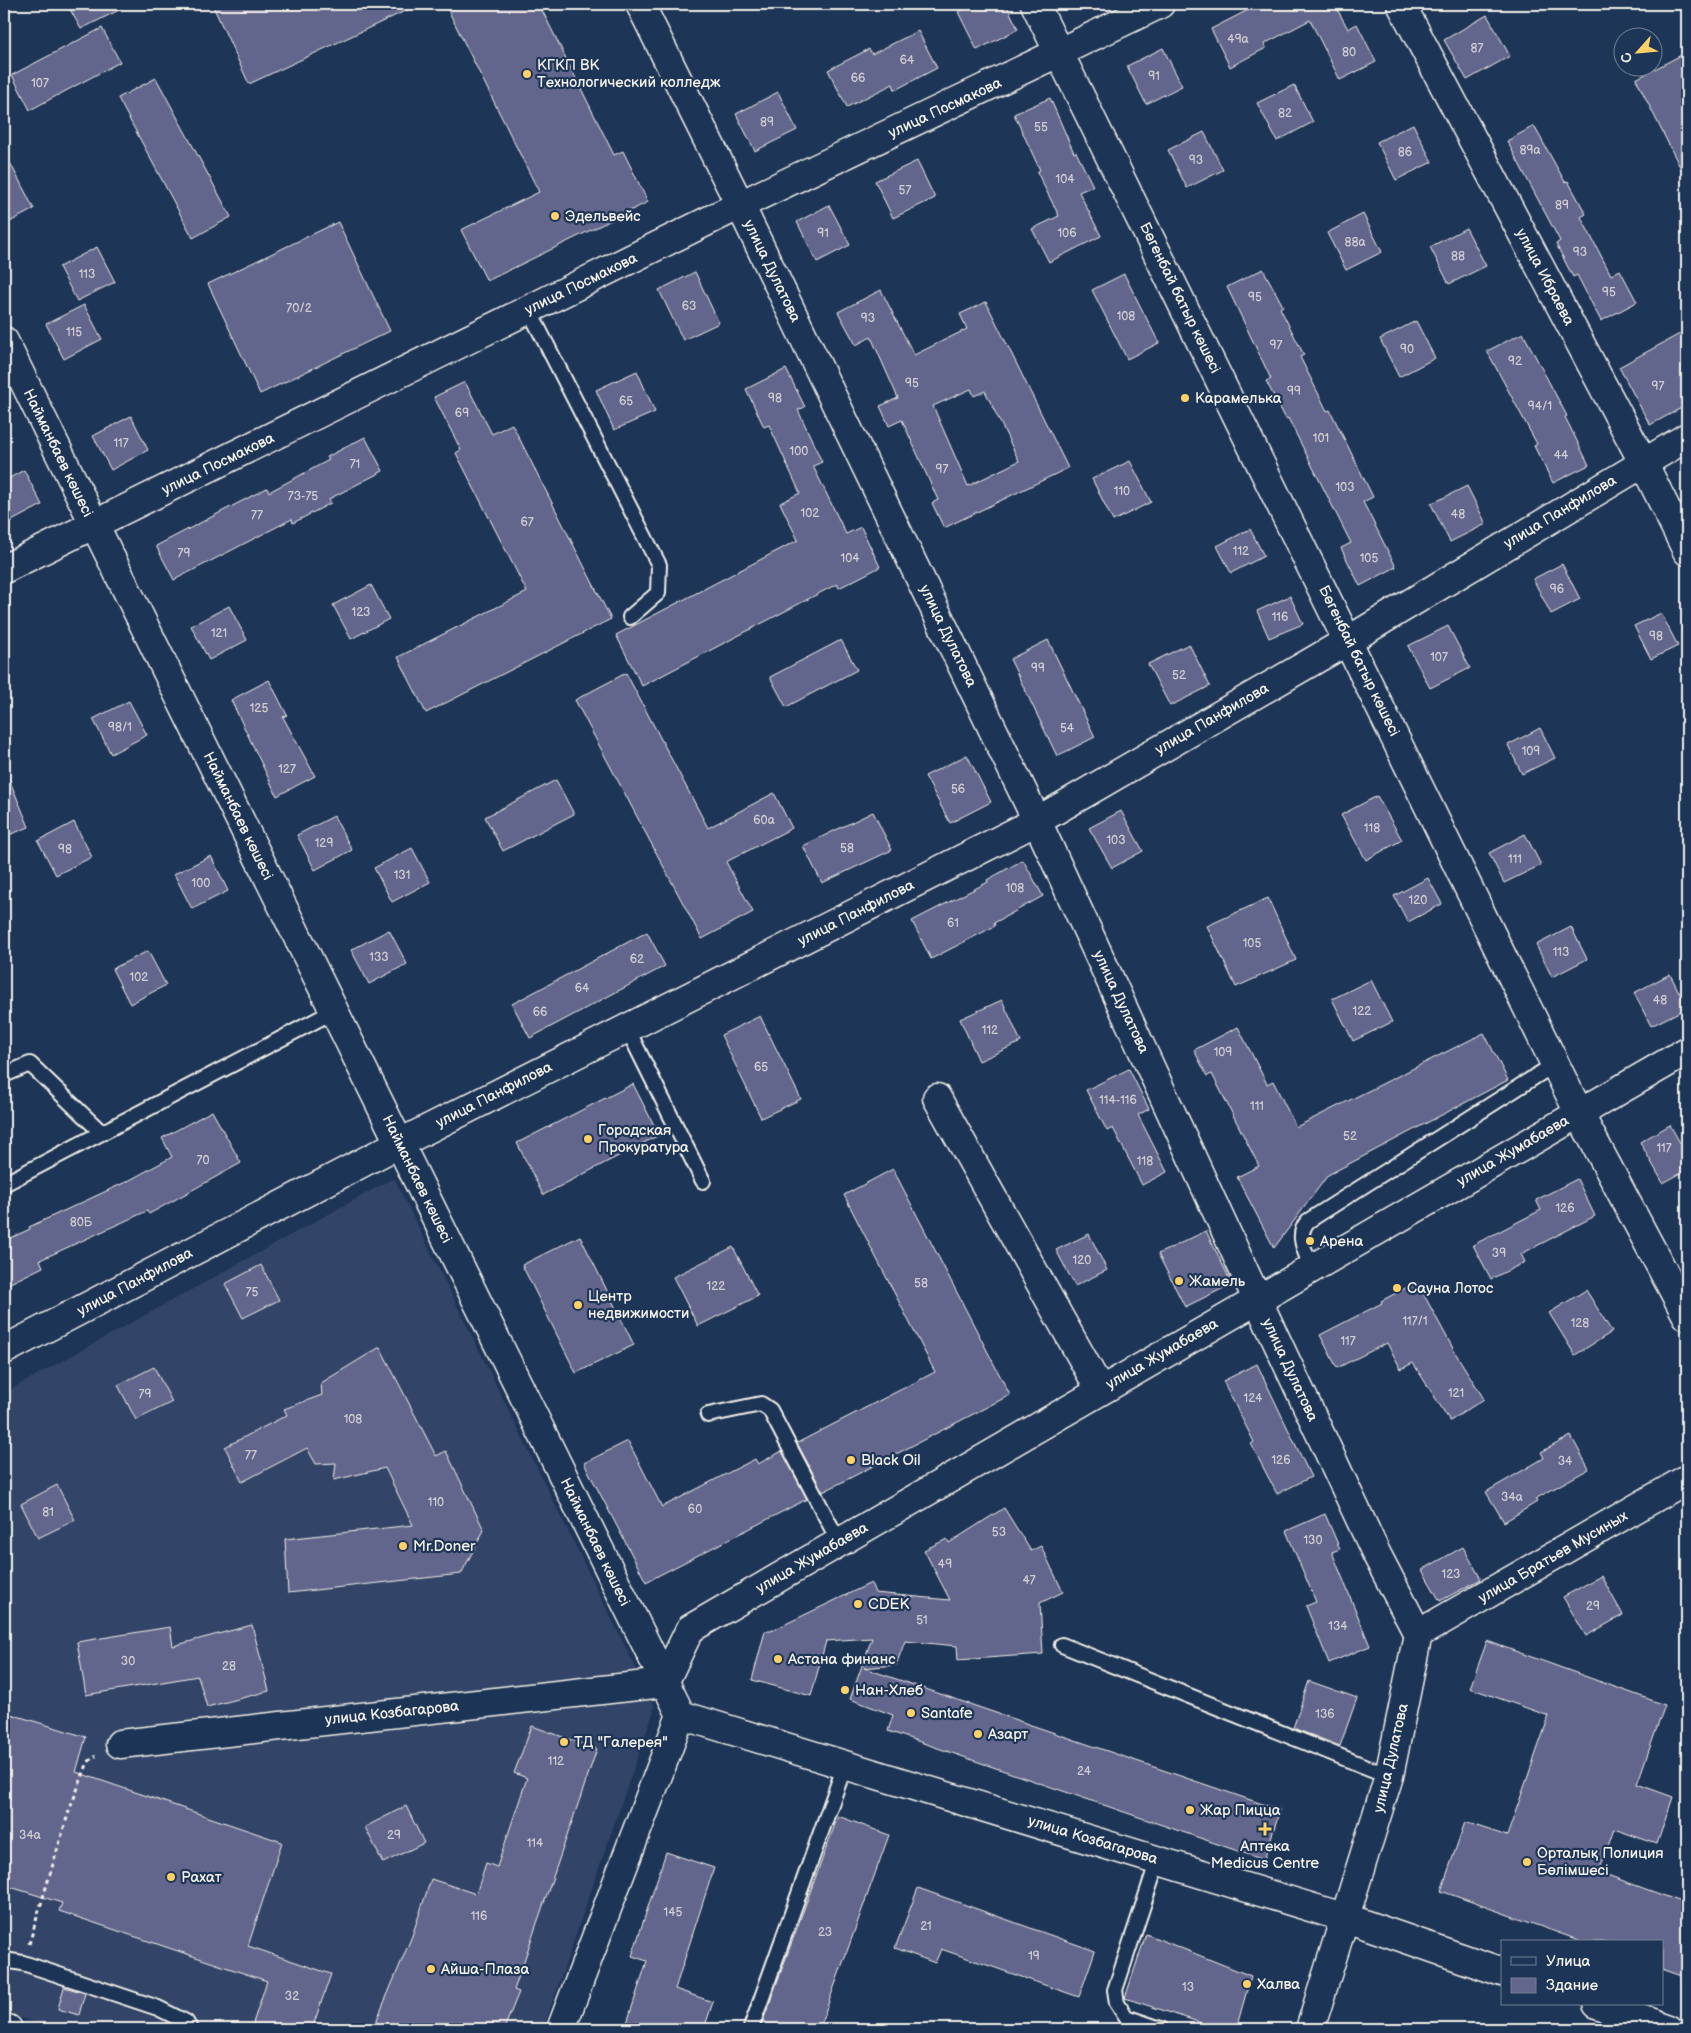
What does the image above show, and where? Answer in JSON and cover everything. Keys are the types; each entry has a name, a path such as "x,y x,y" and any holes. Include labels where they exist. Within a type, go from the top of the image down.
{"street":[{"name":"улица Дулатова","path":"640,4 740,205 1037,821 1257,1299 1376,1552 1418,1634 1389,1776 1310,2029"},
{"name":"Бөгенбай батыр көшесі","path":"1035,4 1349,640 1579,1113 1687,1316"},
{"name":"улица Посмакова","path":"4,569 740,205 1059,54 1160,4"},
{"name":"улица Ибраева","path":"1401,4 1643,462 1687,551"},
{"name":"Найманбаев көшесі","path":"4,341 681,1715"},
{"name":"улица Панфилова","path":"4,1350 400,1143 1037,821 1349,640 1643,462 1687,438"},
{"name":"улица Жумабаева","path":"664,1683 690,1629 1687,1051"},
{"path":"937,1098 1100,1390"},
{"name":"улица Братьев Мусиных","path":"1418,1634 1687,1479"},
{"name":"улица Козбагарова","path":"120,1744 664,1683"},
{"path":"562,2029 681,1715"},
{"name":"улица Козбагарова","path":"681,1715 1346,1918 1501,1972"},
{"path":"1603,2006 1669,2029"},
{"path":"4,2028 8,2029"}],"lane":[{"path":"529,310 659,565 658,593 630,617"},
{"path":"4,1184 334,1011"},
{"path":"627,1028 703,1181"},
{"path":"4,1075 30,1064 102,1133"},
{"path":"1311,1268 1300,1236 1302,1227 1308,1221 1555,1064"},
{"path":"708,1415 761,1404 770,1410 838,1542"},
{"path":"1062,1645 1389,1776"},
{"path":"752,2028 845,1765"},
{"path":"1158,1860 1115,1990 1118,2002 1126,2017 1161,2029"},
{"path":"4,1960 23,1963 158,2008 186,2022 190,2029"}],"path":[{"path":"23,1963 69,1811 88,1762 100,1752 120,1744"}],"shaded area":[{"path":"394,1178 655,1707 543,2029 53,2029 4,2012 4,1393"}],"building":[{"path":"67,4 131,4 81,29"},
{"path":"212,4 420,4 249,84"},
{"path":"445,4 539,4 614,155 623,151 648,202 487,281 461,230 539,192"},
{"path":"974,4 1006,4 1018,29 977,50 958,12"},
{"path":"1260,4 1342,4 1336,7 1348,29 1357,24 1376,62 1340,80 1310,20 1264,44 1266,48 1230,67 1211,29"},
{"path":"1487,15 1510,56 1467,80 1444,40"},
{"path":"102,28 120,62 30,110 12,75"},
{"path":"918,31 937,68 895,90 893,84 847,107 828,70 869,49 872,54"},
{"path":"1163,48 1182,86 1146,104 1127,66"},
{"path":"1687,52 1687,181 1636,79 1664,78 1664,64"},
{"path":"156,78 231,217 193,238 118,98"},
{"path":"1294,85 1313,122 1277,141 1257,103"},
{"path":"778,92 797,130 755,151 736,114"},
{"path":"1050,98 1074,153 1076,152 1093,186 1079,192 1101,236 1049,262 1032,229 1059,216 1037,172 1040,170 1014,114"},
{"path":"1413,124 1432,162 1396,180 1377,142"},
{"path":"1534,126 1565,182 1568,181 1586,214 1581,217 1611,275 1620,270 1637,302 1601,321 1577,275 1573,277 1556,244 1560,241 1507,141"},
{"path":"1204,132 1223,170 1187,188 1168,150"},
{"path":"4,151 34,209 4,225"},
{"path":"917,161 935,198 893,218 875,181"},
{"path":"829,205 850,245 817,262 797,222"},
{"path":"1363,214 1382,252 1346,270 1327,233"},
{"path":"338,222 390,331 260,394 208,284"},
{"path":"1466,228 1486,266 1449,284 1430,247"},
{"path":"97,247 115,282 77,301 59,267"},
{"path":"1263,269 1283,306 1280,308 1304,355 1300,357 1327,411 1330,410 1373,497 1363,502 1396,567 1360,586 1341,548 1351,543 1288,418 1286,419 1266,381 1271,379 1227,287"},
{"path":"695,272 719,323 683,340 659,290"},
{"path":"1124,274 1159,343 1127,359 1092,290"},
{"path":"881,290 914,355 967,329 960,314 986,302 1068,468 944,528 932,503 938,500 902,420 889,426 880,406 898,398 871,337 856,345 838,312","holes":["971,389 974,396 985,391 1019,461 968,486 933,406"]},
{"path":"84,305 102,339 64,359 46,324"},
{"path":"1416,321 1435,358 1399,377 1380,339"},
{"path":"1687,330 1687,405 1650,425 1619,367"},
{"path":"1523,333 1567,416 1565,417 1589,465 1553,483 1534,446 1537,444 1487,351"},
{"path":"786,369 805,407 798,410 822,462 813,466 846,534 861,527 880,567 839,588 837,584 642,686 616,635 798,540 780,503 800,493 769,425 764,427 746,389"},
{"path":"637,371 655,412 614,430 596,390"},
{"path":"465,382 492,434 512,424 611,619 426,713 398,657 527,592 456,453 461,450 434,397"},
{"path":"131,416 148,450 111,470 93,436"},
{"path":"365,437 383,471 329,499 331,503 293,523 292,519 174,580 156,546 267,488 269,492 329,460 327,457"},
{"path":"1130,461 1151,502 1113,521 1092,479"},
{"path":"24,470 42,505 4,525 4,481"},
{"path":"1467,486 1486,524 1450,542 1431,504"},
{"path":"1250,529 1264,556 1231,573 1217,546"},
{"path":"1562,564 1580,599 1551,614 1533,579"},
{"path":"371,585 389,619 351,639 333,605"},
{"path":"1290,596 1303,624 1269,638 1257,611"},
{"path":"229,606 247,640 209,660 191,626"},
{"path":"1661,613 1678,646 1651,659 1634,626"},
{"path":"1448,626 1470,668 1430,688 1408,646"},
{"path":"841,640 857,670 786,707 770,677"},
{"path":"1048,640 1095,737 1057,756 1010,659"},
{"path":"1189,644 1210,686 1170,706 1148,664"},
{"path":"626,673 708,828 774,793 792,828 726,862 753,912 702,939 575,700"},
{"path":"269,680 287,715 283,717 315,776 277,796 231,700"},
{"path":"129,701 147,735 111,754 93,719"},
{"path":"1540,728 1555,758 1522,774 1508,745"},
{"path":"967,755 991,802 950,823 925,776"},
{"path":"4,767 29,827 4,837"},
{"path":"556,780 574,814 503,851 485,817"},
{"path":"1377,796 1402,840 1366,860 1341,815"},
{"path":"1121,811 1143,851 1112,868 1089,828"},
{"path":"873,812 892,850 822,883 803,846"},
{"path":"334,816 352,850 315,870 297,835"},
{"path":"74,822 92,857 56,875 38,841"},
{"path":"1525,834 1541,865 1504,883 1489,853"},
{"path":"412,848 430,882 392,902 374,868"},
{"path":"211,856 228,891 192,909 174,874"},
{"path":"1023,860 1043,896 994,923 995,926 931,959 912,921 988,882 987,880"},
{"path":"1428,878 1442,904 1408,922 1394,896"},
{"path":"1268,898 1296,960 1236,987 1207,926"},
{"path":"1571,927 1587,959 1552,977 1536,945"},
{"path":"389,930 407,964 369,984 351,950"},
{"path":"647,932 665,966 530,1038 512,1004"},
{"path":"148,951 166,985 130,1004 112,969"},
{"path":"1670,974 1687,1008 1651,1026 1634,993"},
{"path":"1371,980 1392,1022 1353,1041 1332,999"},
{"path":"1002,1000 1021,1042 979,1061 960,1019"},
{"path":"760,1016 801,1099 761,1118 721,1035"},
{"path":"1238,1027 1267,1084 1273,1081 1296,1127 1484,1033 1508,1080 1328,1175 1274,1248 1237,1177 1259,1166 1212,1074 1207,1076 1194,1050"},
{"path":"1129,1069 1149,1109 1138,1115 1167,1172 1142,1185 1113,1128 1107,1131 1086,1090"},
{"name":"Городская Прокуратура","path":"633,1084 659,1135 543,1195 517,1143"},
{"path":"212,1111 241,1163 149,1214 147,1211 40,1260 43,1267 4,1286 4,1241 30,1229 29,1227 128,1181 172,1157 162,1138"},
{"path":"1670,1125 1687,1155 1687,1170 1663,1183 1640,1142"},
{"path":"893,1169 1010,1395 823,1492 797,1443 935,1372 844,1195"},
{"path":"1577,1179 1595,1216 1521,1254 1525,1262 1491,1279 1473,1245 1541,1210 1536,1200"},
{"path":"1206,1231 1232,1284 1185,1307 1158,1254"},
{"path":"1089,1234 1107,1270 1075,1286 1056,1250"},
{"name":"Центр недвижимости","path":"580,1236 634,1345 576,1373 522,1265"},
{"path":"733,1247 758,1296 698,1326 673,1277"},
{"path":"261,1265 279,1300 243,1318 225,1284"},
{"path":"1417,1282 1456,1354 1484,1399 1450,1421 1413,1363 1401,1369 1387,1343 1337,1368 1320,1335 1382,1303 1381,1301"},
{"path":"1586,1290 1612,1332 1575,1355 1549,1313"},
{"path":"380,1347 436,1456 446,1451 484,1530 461,1574 288,1593 285,1539 413,1525 385,1468 334,1480 336,1463 316,1464 307,1448 242,1482 225,1447 287,1415 284,1409 322,1395 321,1383"},
{"path":"1257,1364 1311,1477 1277,1494 1251,1444 1254,1442 1223,1381"},
{"path":"154,1367 172,1402 136,1420 118,1385"},
{"path":"1571,1436 1589,1469 1535,1499 1537,1502 1504,1522 1486,1492 1544,1458 1541,1452"},
{"path":"628,1441 662,1507 755,1459 758,1464 782,1451 807,1499 646,1582 584,1463"},
{"path":"57,1485 75,1520 38,1538 21,1504"},
{"path":"1004,1508 1031,1551 1041,1546 1063,1592 1040,1603 1043,1654 958,1660 957,1646 905,1641 896,1665 864,1668 1280,1810 1264,1860 888,1731 893,1715 850,1699 872,1638 826,1641 811,1696 752,1680 765,1631 771,1631 871,1583 875,1593 950,1600 924,1550 947,1539 949,1543"},
{"path":"1325,1514 1340,1549 1332,1552 1370,1646 1329,1663 1306,1606 1316,1602 1286,1531"},
{"path":"1463,1547 1481,1579 1440,1601 1422,1570"},
{"path":"1601,1576 1623,1615 1586,1636 1563,1597"},
{"path":"252,1625 269,1691 207,1707 198,1676 86,1695 77,1642 170,1627 173,1646"},
{"name":"Орталық Полиция Бөлімшесі","path":"1487,1641 1665,1705 1637,1784 1673,1797 1657,1844 1614,1829 1599,1872 1687,1904 1687,1962 1682,1976 1664,1970 1664,1940 1578,1940 1441,1891 1465,1822 1507,1836 1549,1716 1470,1688"},
{"path":"1309,1681 1357,1698 1340,1746 1293,1728"},
{"path":"4,1712 86,1737 76,1772 282,1842 248,1946 331,1974 312,2029 251,2029 267,1981 59,1911 62,1903 4,1885"},
{"path":"532,1726 597,1749 514,1990 519,1992 504,2029 373,2029 412,1936 431,1879 476,1894 486,1863 497,1867 527,1778 514,1773"},
{"path":"406,1806 424,1843 383,1863 365,1827"},
{"path":"838,1816 889,1835 819,2029 760,2029"},
{"path":"666,1852 714,1868 675,1989 713,2002 704,2029 625,2029 647,1961 632,1956"},
{"path":"918,1888 1095,1951 1079,1997 941,1949 935,1963 895,1948"},
{"path":"1146,1934 1251,1976 1236,2029 1220,2029 1125,1998"},
{"path":"64,1987 85,1993 79,2015 58,2009"}],"place":[{"name":"КГКП ВК Технологический колледж","path":"527,74"},
{"name":"Эдельвейс","path":"555,216"},
{"name":"Карамелька","path":"1185,398"},
{"name":"Городская Прокуратура","path":"588,1139"},
{"name":"Арена","path":"1310,1241"},
{"name":"Жамель","path":"1179,1281"},
{"name":"Сауна Лотос","path":"1397,1288"},
{"name":"Центр недвижимости","path":"578,1305"},
{"name":"Black Oil","path":"851,1460"},
{"name":"Mr.Doner","path":"403,1546"},
{"name":"CDEK","path":"858,1604"},
{"name":"Астана финанс","path":"778,1659"},
{"name":"Нан-Хлеб","path":"845,1690"},
{"name":"Santafe","path":"911,1713"},
{"name":"Азарт","path":"978,1734"},
{"name":"ТД \"Галерея\"","path":"564,1742"},
{"name":"Жар Пицца","path":"1190,1810"},
{"name":"Аптека Medicus Centre","path":"1265,1829"},
{"name":"Орталық Полиция Бөлімшесі","path":"1527,1862"},
{"name":"Рахат","path":"171,1877"},
{"name":"Айша-Плаза","path":"431,1969"},
{"name":"Халва","path":"1247,1984"}]}
